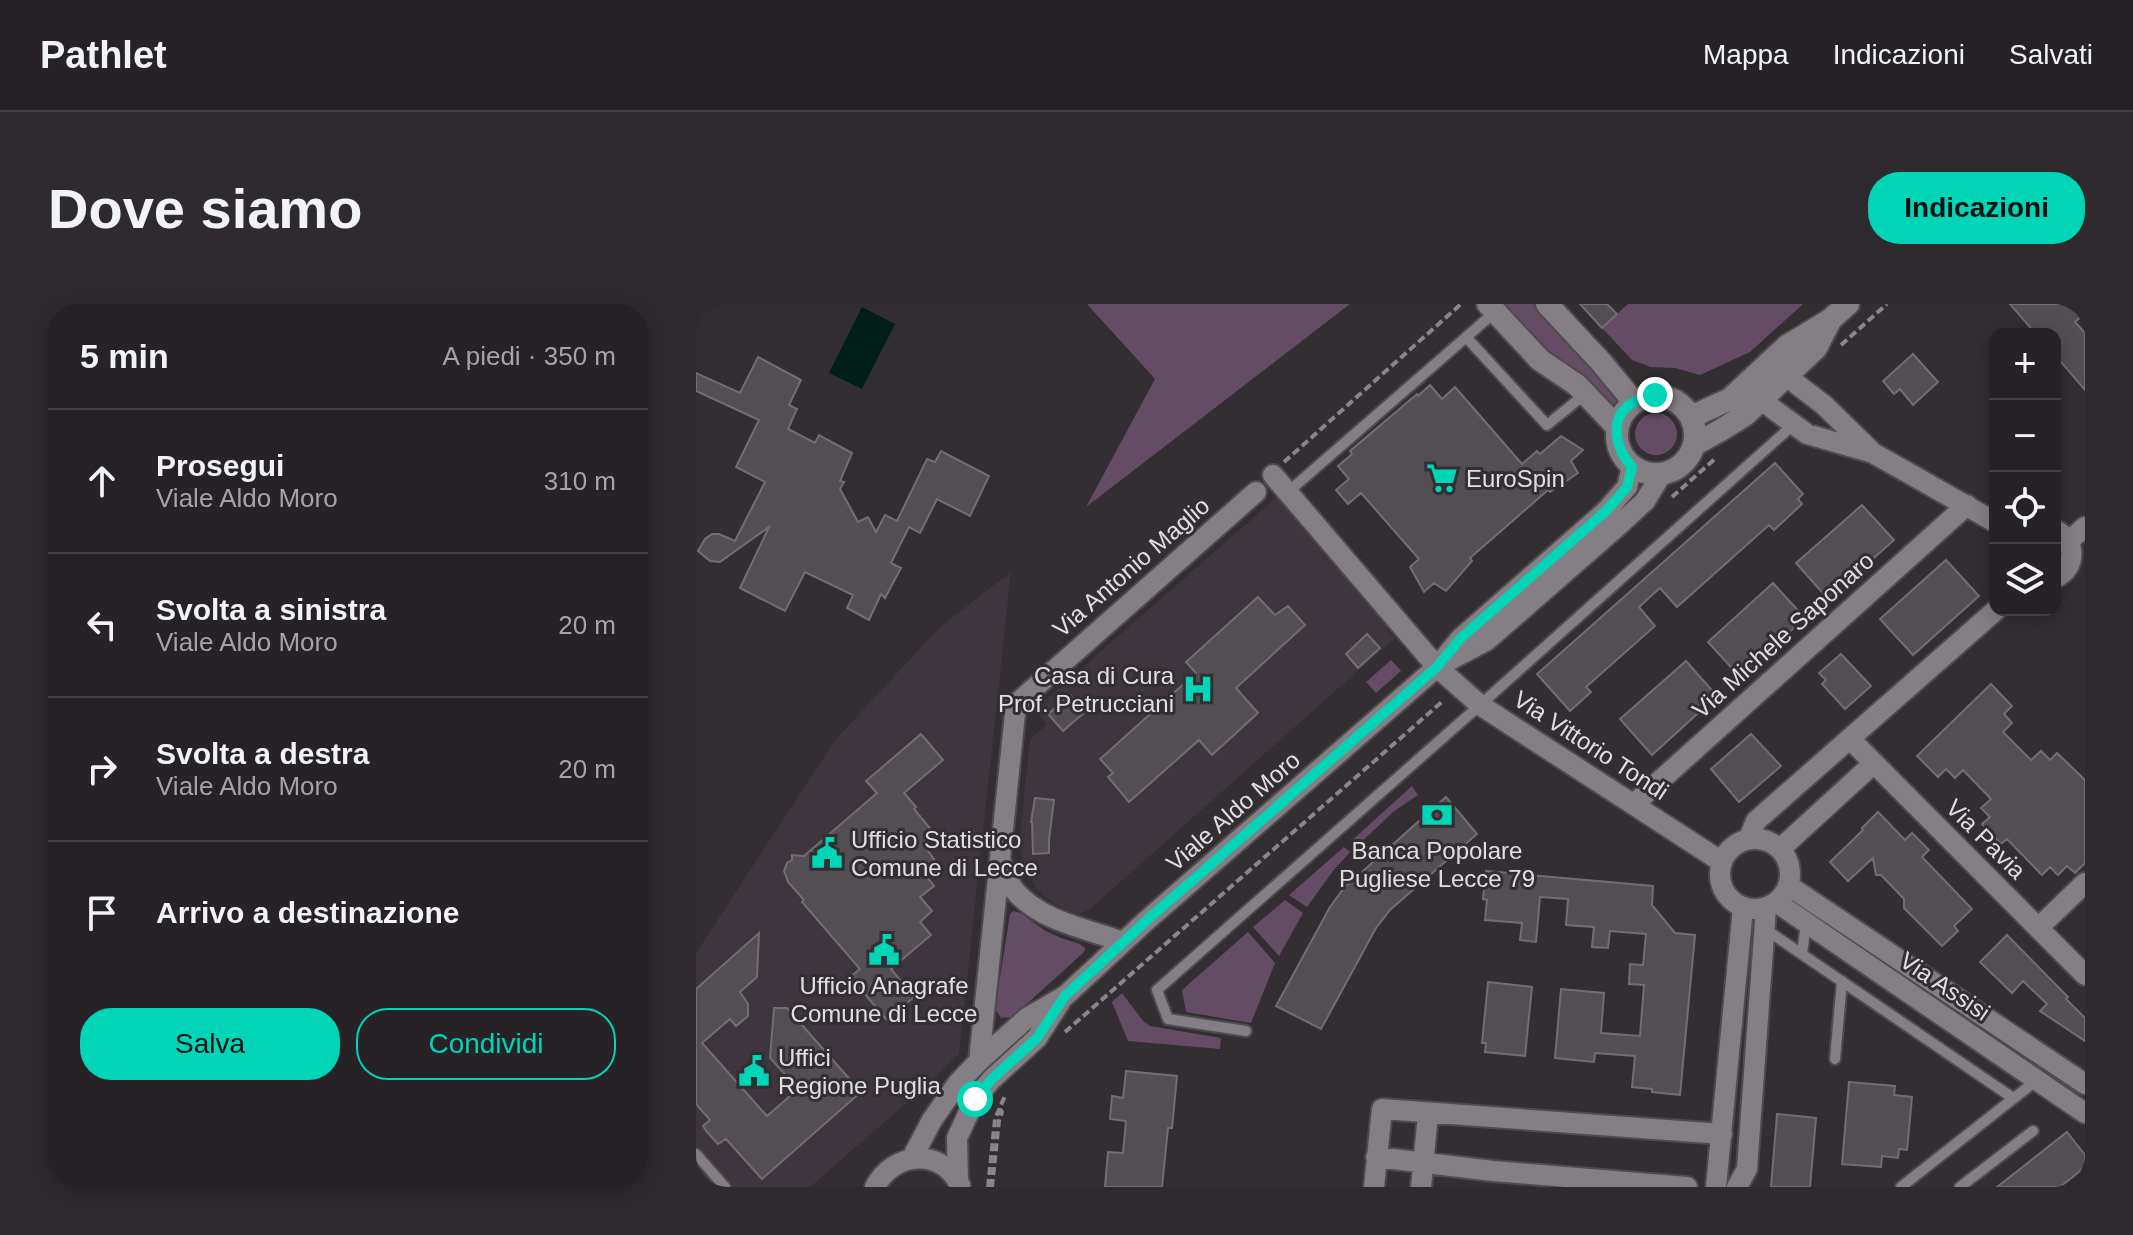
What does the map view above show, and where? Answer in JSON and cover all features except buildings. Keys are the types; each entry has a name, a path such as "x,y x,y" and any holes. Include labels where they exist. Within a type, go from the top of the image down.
{"street":[{"path":"1547,304 1634,402"},
{"name":"Viale Aldo Moro","path":"1691,417 1730,399 1787,346 1830,320 1848,304"},
{"path":"1492,308 1540,360 1577,385 1617,427"},
{"name":"Viale Aldo Moro","path":"1437,667 1486,641 1645,501 1661,475 1676,469 1688,459 1694,445 1745,415 1816,348 1830,320"},
{"path":"1786,376 1824,405 1873,453"},
{"path":"1661,475 1646,474 1632,467 1622,456 1616,442 1617,427 1623,413 1634,402 1655,395 1676,401 1691,417 1695,430 1694,445"},
{"path":"1761,400 1807,434 1873,453 1989,518"},
{"name":"Viale Aldo Moro","path":"912,1158 932,1120 958,1083 979,1061 1027,1018 1065,996 1437,667 1461,638 1606,511 1627,487 1632,467"},
{"path":"1273,475 1294,488 1437,667"},
{"name":"Via Antonio Maglio","path":"979,1061 1016,704 1256,492"},
{"name":"Via Michele Saponaro","path":"1634,804 1967,505"},
{"path":"2069,575 2072,550 2062,535 2085,527"},
{"path":"1749,838 1756,821 1989,616"},
{"name":"Via Vittorio Tondi","path":"1437,667 1480,705 1722,862"},
{"name":"Via Pavia","path":"1850,739 2085,975"},
{"path":"1780,849 1874,763"},
{"path":"1737,1187 1747,1169 1765,929 1777,899 1790,866 1780,849 1766,840 1749,838 1732,846 1722,862 1720,880 1728,897 1743,908 1755,909 1777,899"},
{"path":"1001,862 1013,889 1035,908 1059,922 1123,942"},
{"path":"2038,928 2085,883"},
{"name":"Via Assisi","path":"1777,899 1806,923 2085,1113"},
{"name":"Via Assisi","path":"1777,899 2085,1084"},
{"path":"1716,1187 1743,908"},
{"name":"Viale Aldo Moro","path":"960,1184 957,1138 975,1099 1037,1038 1065,996"},
{"path":"1374,1187 1382,1109 1722,1134"},
{"path":"1421,1187 1428,1114"},
{"path":"1376,1157 1493,1171 1687,1187"},
{"path":"875,1187 880,1176 894,1164 912,1158 929,1159 946,1167 960,1184"}],"lane":[{"path":"1294,488 1466,337 1492,308"},
{"path":"1466,337 1547,425 1585,394"},
{"path":"1246,1031 1168,1019 1157,990 1793,425"},
{"path":"1802,954 1806,923"},
{"path":"1765,929 2013,1098"},
{"path":"1835,1059 1842,981"},
{"path":"1901,1187 2037,1080"},
{"path":"1960,1187 2033,1131"},
{"path":"696,1154 725,1187"}],"path":[{"path":"1294,488 1282,463 1461,304"},
{"path":"1840,347 1887,304"},
{"path":"1662,506 1717,457"},
{"path":"1056,1039 1460,686"},
{"path":"990,1187 995,1119 1006,1095"},
{"path":"993,1104 999,1109"}],"shaded area":[{"path":"1087,304 1350,304 1086,507 1155,379"},
{"path":"1505,304 1533,304 1591,364 1617,400 1612,408 1583,376 1545,349"},
{"path":"1628,304 1803,304 1750,352 1700,375 1675,368 1651,367 1632,360 1602,328"},
{"path":"862,307 895,324 862,389 829,373"},
{"path":"1656,413 1671,419 1677,434 1671,449 1656,455 1641,449 1635,434 1641,419"},
{"name":"Casa di Cura Prof. Petrucciani","path":"1277,497 1390,626 1387,630 1395,638 1090,909 1079,915 1073,914 1050,901 1035,887 1021,853 1030,739 1047,725 1034,710"},
{"path":"1011,572 959,1054 810,1187 696,1187 696,953 835,740 940,627"},
{"path":"1391,660 1401,671 1376,693 1366,682"},
{"path":"1412,786 1418,795 1393,812 1356,847 1350,842"},
{"path":"1344,847 1350,852 1307,907 1289,895"},
{"path":"1285,900 1303,913 1279,956 1253,927"},
{"path":"1013,911 1021,913 1044,930 1085,948 1017,1013 1001,1018 995,1009 1010,914"},
{"path":"1248,932 1275,963 1251,1023 1186,1012 1182,990"},
{"path":"1122,993 1150,1026 1221,1038 1220,1049 1128,1041 1112,1002"}],"place":[{"name":"EuroSpin","path":"1442,478"},
{"name":"Casa di Cura Prof. Petrucciani","path":"1198,689"},
{"name":"Banca Popolare Pugliese Lecce 79","path":"1437,815"},
{"name":"Ufficio Statistico Comune di Lecce","path":"827,853"},
{"name":"Ufficio Anagrafe Comune di Lecce","path":"884,950"},
{"name":"Uffici Regione Puglia","path":"754,1071"}],"route":[{"path":"975,1099 1037,1038 1065,996 1146,921 1437,667 1461,638 1606,511 1627,487 1632,467 1622,456 1616,442 1617,427 1623,413 1634,402 1655,395"}]}
